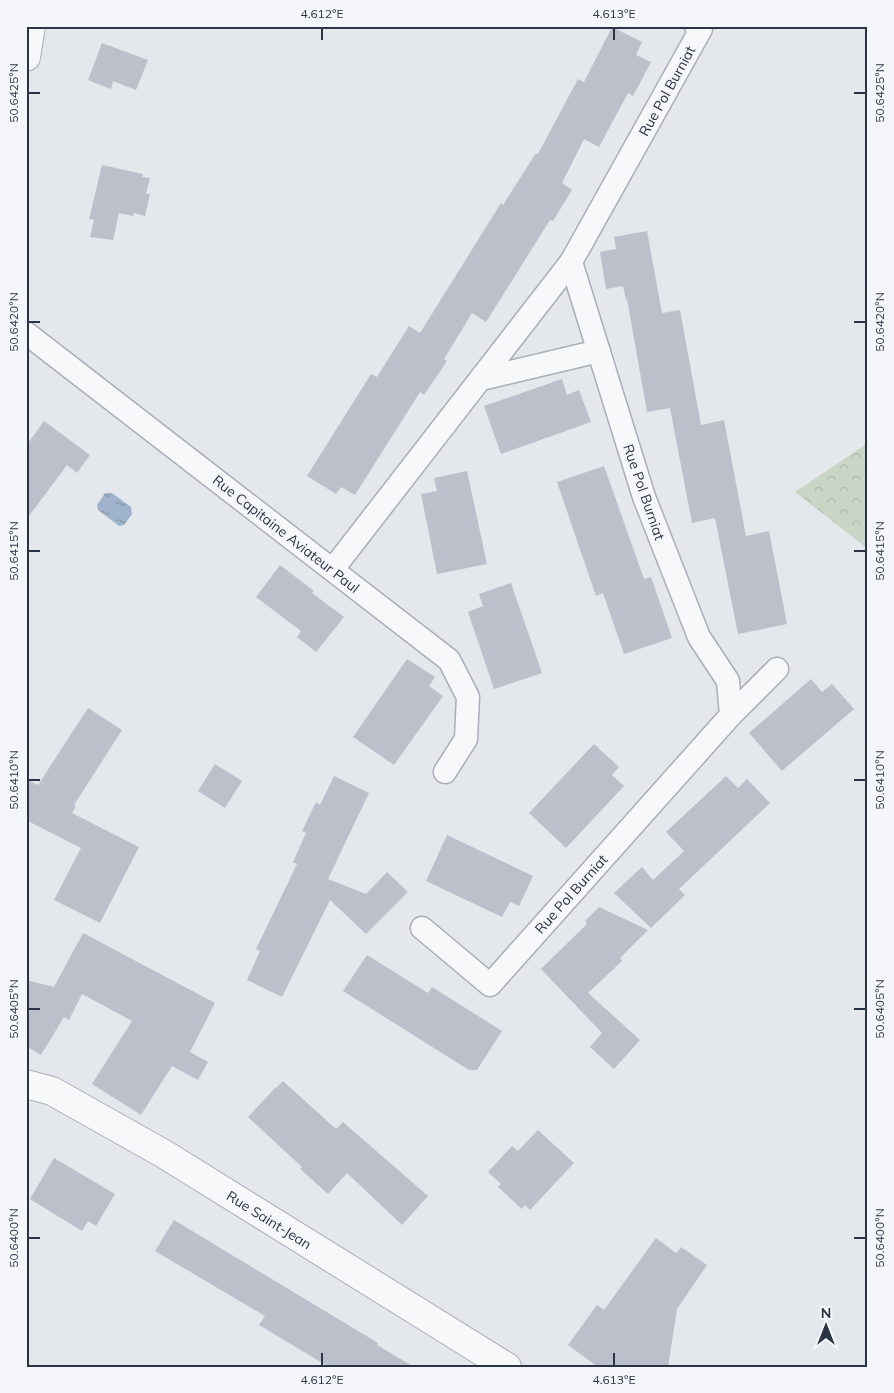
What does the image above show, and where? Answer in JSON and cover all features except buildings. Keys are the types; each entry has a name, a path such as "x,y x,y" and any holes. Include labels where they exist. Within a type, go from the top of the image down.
{"street":[{"path":"26,57 31,26"},
{"name":"Rue Pol Burniat","path":"333,569 571,262 701,29 696,26"},
{"name":"Rue Pol Burniat","path":"571,262 644,497 699,637 728,681 731,715"},
{"name":"Rue Capitaine Aviateur Paul","path":"26,333 449,660 468,697 466,739 445,772"},
{"path":"481,379 598,350"},
{"name":"Rue Pol Burniat","path":"422,928 490,985 731,715 777,669"},
{"name":"Rue Saint-Jean","path":"26,1084 52,1091 164,1154 507,1367"}],"green space":[{"path":"868,443 868,549 795,492"}],"water":[{"path":"105,493 112,493 131,507 132,514 124,525 119,526 98,510 97,505"}]}
